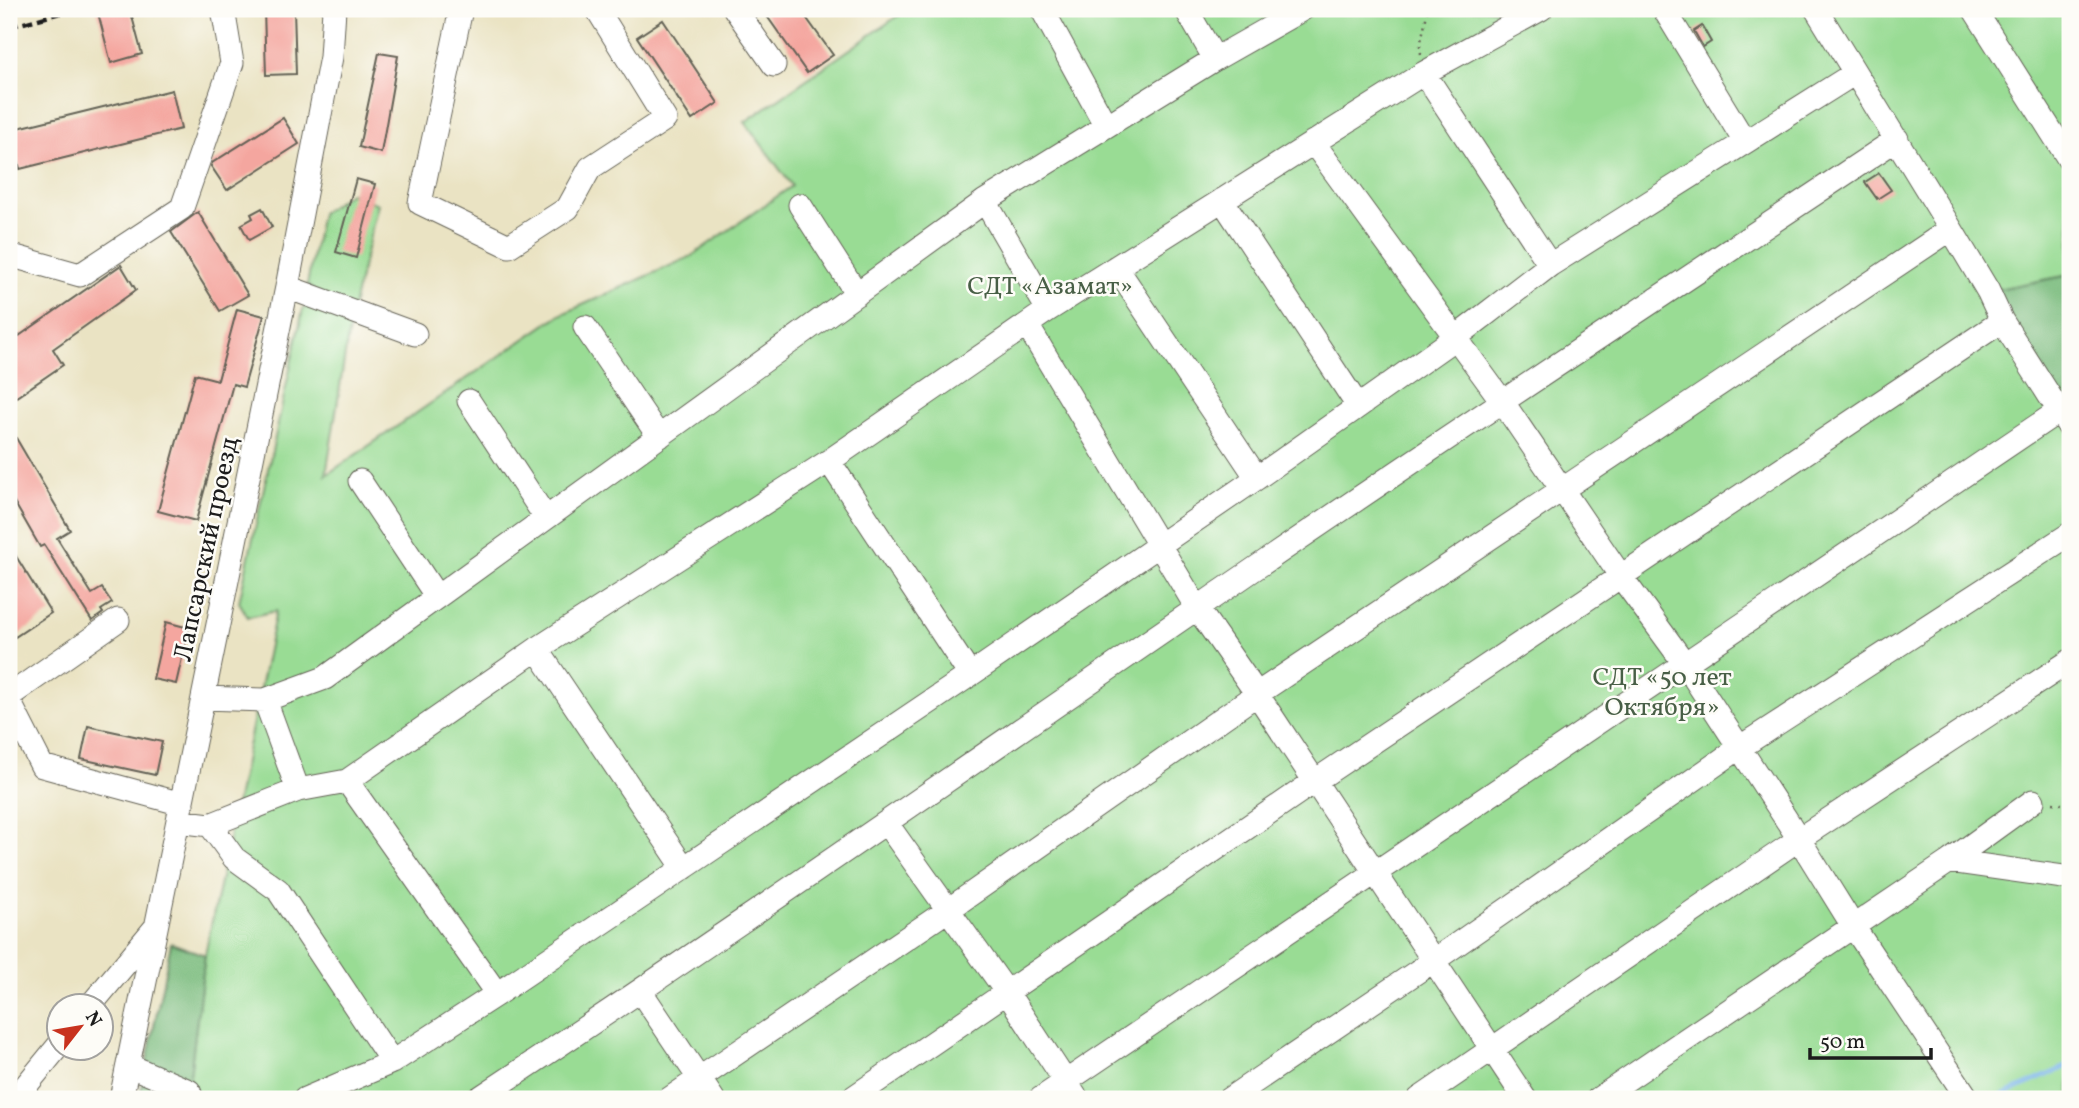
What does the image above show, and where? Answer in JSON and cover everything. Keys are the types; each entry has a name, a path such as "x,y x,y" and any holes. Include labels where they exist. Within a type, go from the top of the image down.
{"street":[{"path":"9,255 80,275 183,208 232,63 223,9"},
{"name":"Лапсарский проезд","path":"121,1099 287,287 331,57 334,9"},
{"path":"461,9 420,203 509,246 568,208 590,168 665,119 597,9"},
{"path":"735,9 774,65"},
{"path":"1042,9 1106,126"},
{"path":"1186,9 1215,59"},
{"path":"203,698 265,700 325,678 985,201 1215,59 1303,9"},
{"path":"210,825 298,790 347,781 537,649 829,461 1048,310 1424,73 1541,9"},
{"path":"1664,9 1745,142"},
{"path":"1040,1099 1071,1091 1375,874 1685,664 2065,420 2002,321 1988,291 1816,9"},
{"path":"1974,9 2070,160"},
{"path":"1424,73 1550,265"},
{"path":"305,1099 392,1062 497,994 1257,478 1455,338 1550,265 1855,73"},
{"path":"478,1099 887,824 1197,608 1502,401 1897,139"},
{"path":"1313,142 1502,401 1622,578 1685,664 1968,1099"},
{"path":"1222,200 1359,406"},
{"path":"985,201 1048,310"},
{"path":"800,205 857,294"},
{"path":"669,1099 948,910 1257,694 1951,229"},
{"path":"1116,267 1257,478"},
{"path":"287,287 415,334"},
{"path":"851,1099 1008,994 1315,781 1622,578 2002,321"},
{"path":"1027,325 1197,608 1257,694 1525,1099"},
{"path":"585,327 659,437"},
{"path":"469,401 546,519"},
{"path":"829,461 970,675"},
{"path":"360,481 437,597"},
{"path":"1229,1099 1739,748 2070,534"},
{"path":"118,620 9,699 42,766 210,825 234,858 278,890 392,1062"},
{"path":"537,649 684,868"},
{"path":"1419,1099 1799,839 2070,661"},
{"path":"265,700 298,790"},
{"path":"347,781 497,994"},
{"path":"1598,1099 1950,861 2033,801"},
{"path":"887,824 1008,994 1071,1091"},
{"path":"1950,861 2070,878"},
{"path":"102,992 156,926"},
{"path":"640,992 713,1099"},
{"path":"15,1099 46,1061"},
{"path":"128,1065 190,1095 211,1099"}],"path":[{"path":"1424,73 1420,46 1428,9"}],"green space":[{"path":"908,9 2070,9 2070,275 1988,291 2070,428 2070,1099 187,1099 205,955 276,611 248,617 239,602 303,309 322,297 307,285 321,213 350,193 378,204 352,310 326,475 558,316 690,257 792,186 745,122"},
{"path":"2070,275 2070,428 1988,291"},
{"path":"171,943 205,955 187,1099 139,1099"}],"building":[{"path":"97,9 130,9 142,54 111,63"},
{"path":"264,9 294,9 296,74 266,75"},
{"path":"762,9 800,9 833,55 807,73"},
{"path":"663,20 718,103 692,120 637,37"},
{"path":"1702,26 1711,42 1703,47 1694,31"},
{"path":"379,53 398,56 381,153 359,147"},
{"path":"172,90 181,129 20,169 10,130"},
{"path":"283,118 299,144 227,190 211,166 212,163"},
{"path":"1879,173 1891,190 1877,199 1865,182"},
{"path":"356,179 375,184 356,258 336,252"},
{"path":"262,208 272,227 249,240 241,225 253,218 251,214"},
{"path":"198,212 248,295 220,311 171,232"},
{"path":"121,265 136,290 53,349 63,365 9,402 9,343"},
{"path":"237,309 264,316 244,387 233,384 196,521 158,511 195,374 218,380"},
{"path":"9,426 70,530 57,538 92,594 102,588 112,603 101,610 103,613 92,621 44,545 40,547 9,493"},
{"path":"9,545 51,613 15,637 9,628"},
{"path":"166,622 189,628 176,684 153,679"},
{"path":"88,726 162,742 155,775 81,759"}],"waterway":[{"path":"1994,1099 2070,1065"}],"railway":[{"path":"9,27 75,9"}],"park label":[{"name":"СДТ «Азамат»","path":"1050,285"},
{"name":"СДТ «50 лет Октября»","path":"1662,691"}]}
